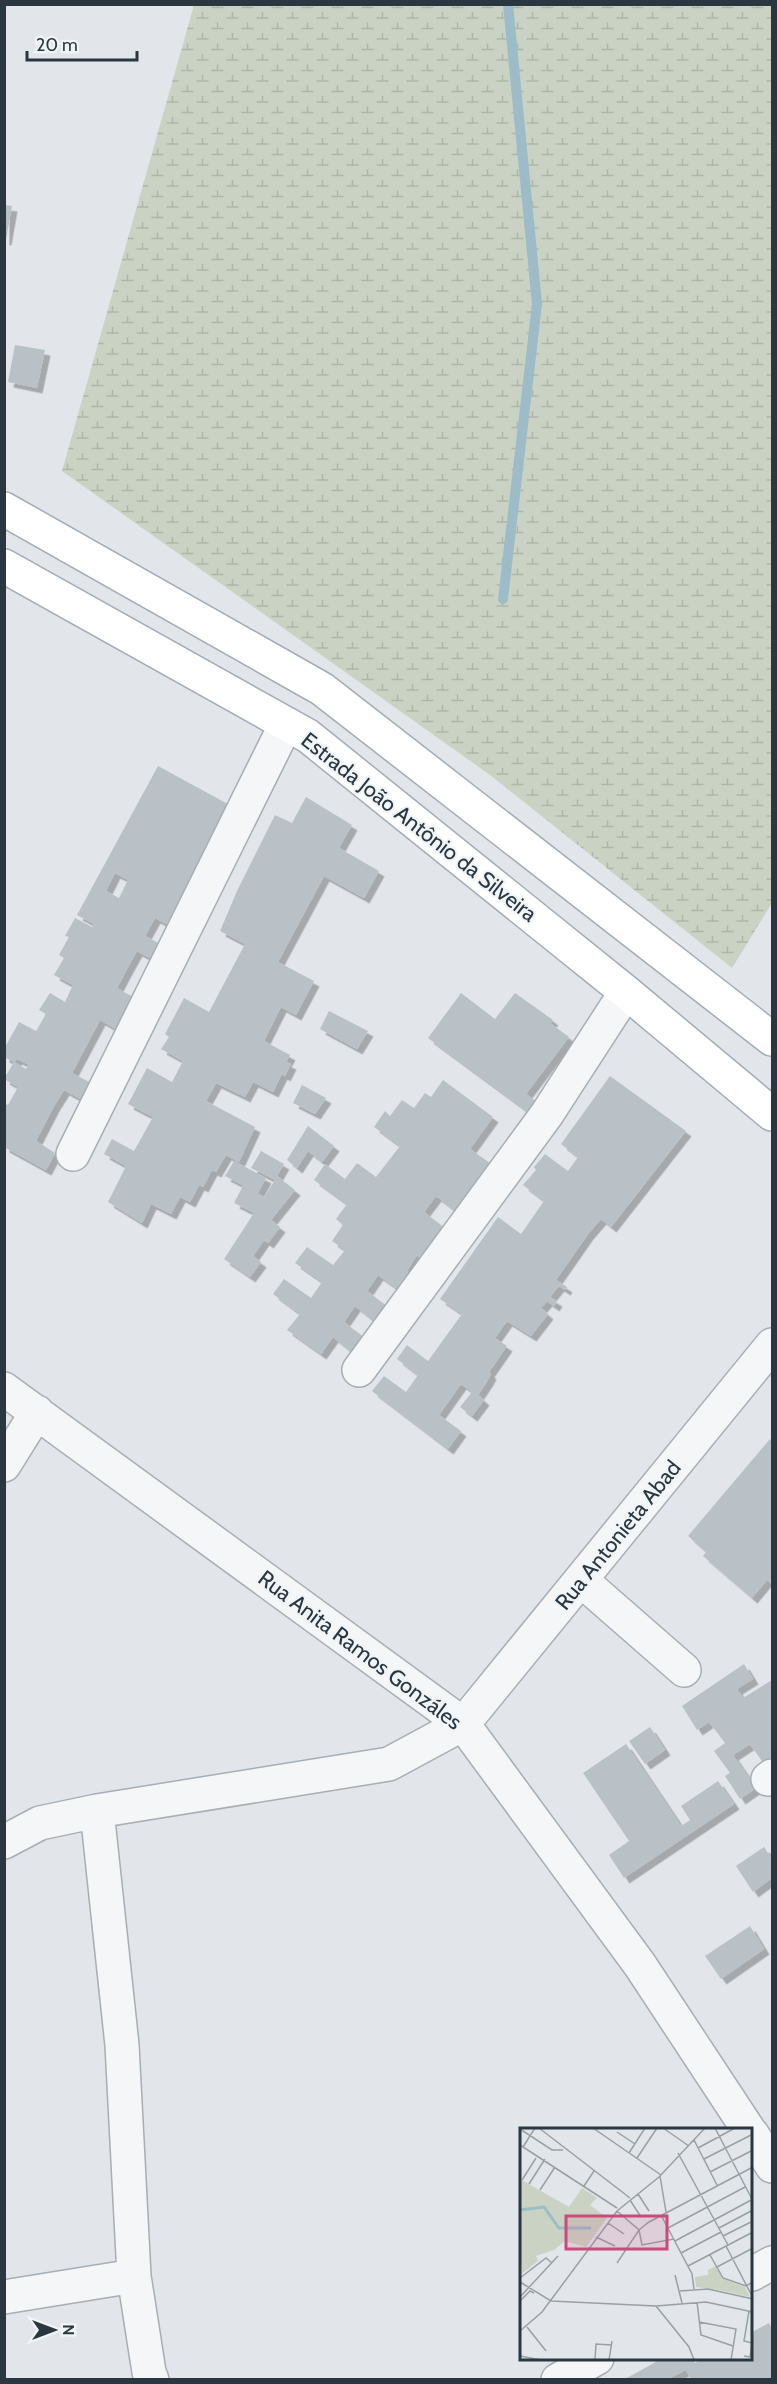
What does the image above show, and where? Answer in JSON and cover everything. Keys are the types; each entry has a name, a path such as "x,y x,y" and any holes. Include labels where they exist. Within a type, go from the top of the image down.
{"main road":[{"path":"4,509 322,689 772,1039"},
{"name":"Estrada João Antônio da Silveira","path":"4,566 317,743 626,992 772,1114"}],"street":[{"path":"73,1154 286,724"},
{"path":"359,1370 546,1114 626,992"},
{"name":"Rua Antonieta Abad","path":"463,1724 772,1345"},
{"name":"Rua Anita Ramos Gonzáles","path":"4,1389 463,1724 640,1965 747,2128"},
{"path":"4,1465 38,1412"},
{"path":"581,1580 684,1670"},
{"path":"4,1842 40,1823 97,1811 389,1764 463,1724"},
{"path":"97,1811 122,2045 134,2276 152,2379"},
{"path":"753,2136 772,2166"},
{"path":"753,2273 772,2263"},
{"path":"4,2296 134,2276"},
{"path":"558,2379 593,2360"}],"green space":[{"path":"194,5 772,5 772,903 732,968 490,775 62,471"}],"building":[{"path":"4,205 12,206 6,240 4,240"},
{"path":"15,345 45,350 37,388 8,382"},
{"path":"158,766 237,809 178,930 155,918 145,936 168,948 159,963 137,951 117,988 140,1001 123,1033 100,1020 72,1073 95,1085 86,1102 64,1090 54,1106 36,1141 55,1153 46,1170 4,1147 4,1103 8,1105 18,1087 4,1079 14,1062 4,1057 4,1049 19,1022 36,1031 46,1014 39,1010 50,993 65,1002 73,985 54,975 64,958 59,955 69,937 65,936 75,918 92,927 94,924 77,915","holes":["115,873 128,880 119,898 106,891","17,1059 29,1065 26,1069 14,1062"]},
{"path":"306,797 352,825 339,848 379,871 364,898 324,876 278,962 314,981 296,1015 281,1007 264,1041 290,1055 286,1062 291,1064 285,1076 282,1074 273,1092 253,1082 245,1097 216,1083 206,1101 255,1127 239,1162 226,1155 216,1172 212,1170 203,1187 199,1185 190,1202 180,1197 171,1214 151,1204 142,1223 108,1202 126,1166 104,1154 112,1139 134,1151 153,1117 128,1104 147,1068 172,1082 183,1061 161,1049 169,1037 165,1034 184,998 209,1012 245,944 220,931 237,891 275,815 292,823"},
{"path":"461,993 495,1019 515,993 553,1020 550,1023 569,1037 526,1094 539,1103 531,1114 428,1038"},
{"path":"329,1011 368,1031 357,1049 320,1029"},
{"path":"610,1076 686,1131 611,1227 601,1219 588,1234 556,1280 567,1287 565,1290 559,1286 550,1297 557,1301 554,1306 547,1301 541,1308 548,1314 531,1336 507,1321 495,1338 507,1346 489,1372 491,1374 478,1395 484,1400 472,1416 460,1407 472,1392 461,1384 439,1415 461,1431 448,1449 372,1391 384,1376 406,1392 418,1375 397,1359 407,1345 428,1361 462,1314 440,1299 498,1217 521,1234 544,1201 523,1185 536,1170 534,1167 545,1154 568,1171 578,1157 561,1144"},
{"path":"443,1080 493,1117 470,1149 490,1163 456,1211 436,1196 424,1212 445,1228 421,1259 417,1255 407,1271 411,1274 399,1290 378,1275 367,1291 387,1306 376,1322 355,1306 344,1322 365,1338 353,1353 333,1337 321,1354 287,1330 300,1314 273,1294 284,1279 311,1298 322,1282 295,1263 307,1247 333,1265 345,1250 332,1241 343,1225 336,1219 347,1204 314,1180 325,1164 345,1179 357,1163 376,1177 400,1146 374,1127 385,1111 390,1116 402,1100 414,1108 425,1093 431,1097"},
{"path":"302,1085 326,1098 315,1114 293,1103"},
{"path":"308,1126 334,1146 322,1162 308,1151 297,1168 287,1160"},
{"path":"261,1151 284,1164 277,1176 295,1190 271,1220 280,1227 268,1243 264,1240 253,1256 261,1262 250,1277 224,1259 254,1213 234,1203 243,1186 264,1197 275,1180 251,1168"},
{"path":"234,1161 266,1178 258,1193 225,1176"},
{"path":"770,1439 772,1442 772,1584 767,1580 752,1598 703,1556 706,1552 688,1536"},
{"path":"744,1664 753,1679 737,1689 743,1698 772,1680 772,1758 764,1764 750,1744 733,1755 756,1788 740,1799 725,1776 730,1773 714,1751 725,1743 709,1722 697,1730 682,1706"},
{"path":"650,1727 665,1750 645,1764 629,1741"},
{"path":"626,1744 681,1826 690,1820 681,1806 718,1781 734,1804 624,1878 609,1855 629,1841 583,1773"},
{"path":"764,1847 772,1859 772,1878 753,1892 736,1866"},
{"path":"750,1926 764,1949 721,1979 705,1956"},
{"path":"769,2323 772,2329 772,2379 691,2379 686,2370 668,2379 625,2379 659,2360 694,2360 695,2363 700,2360 753,2360 753,2331"}],"waterway":[{"path":"503,599 537,304 508,4"}]}
